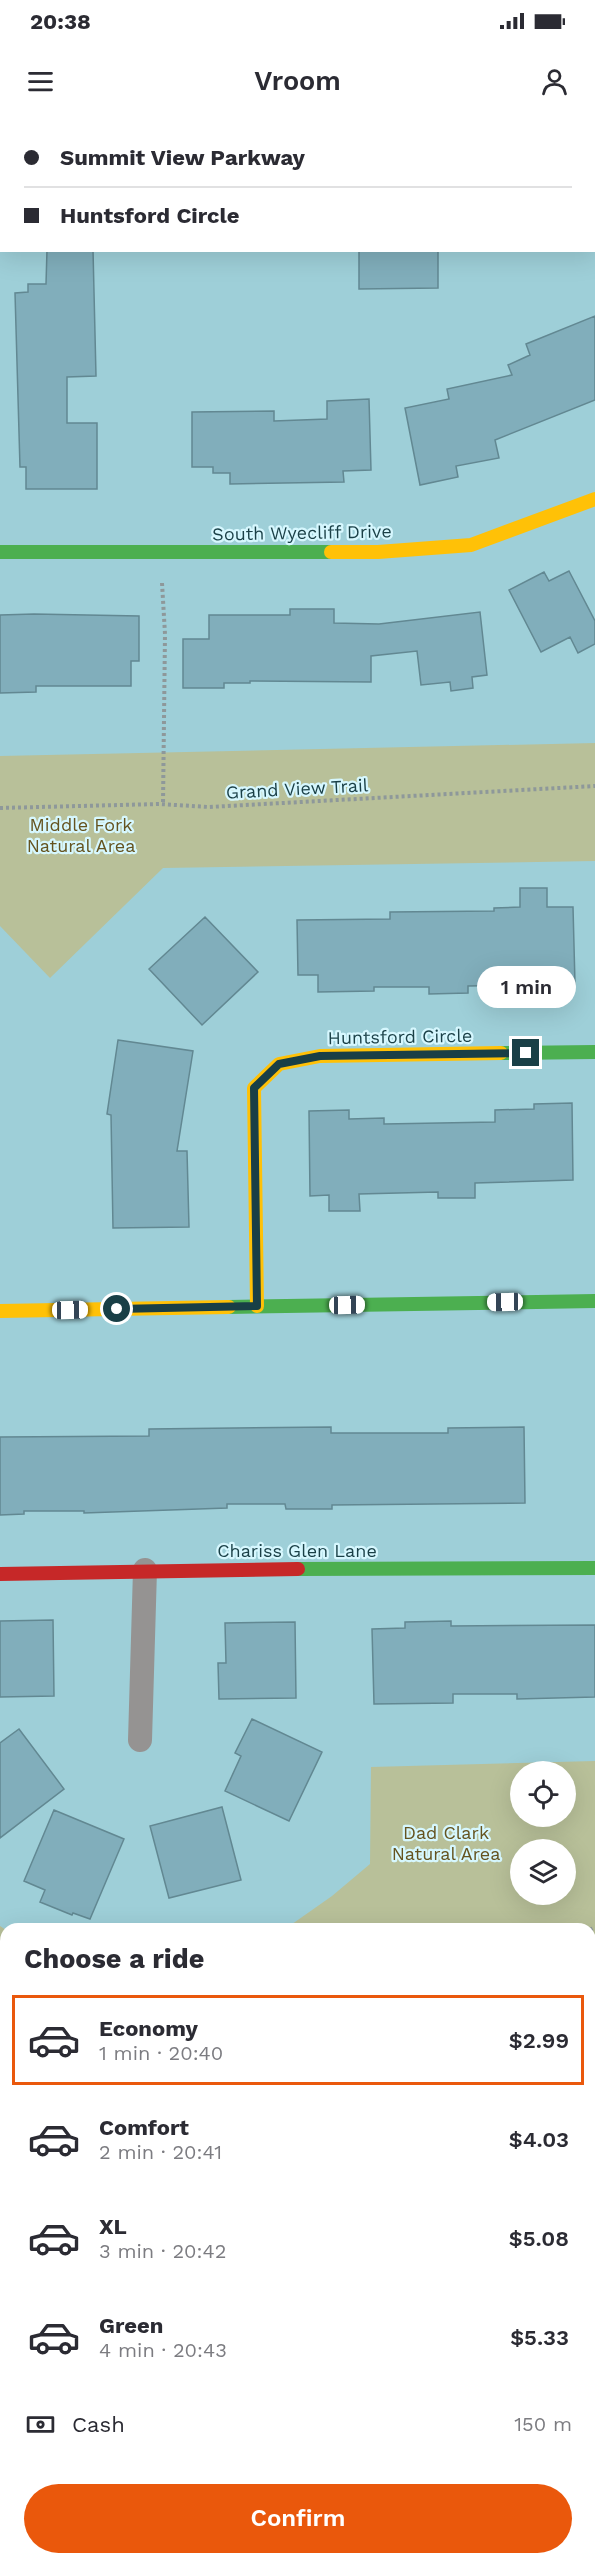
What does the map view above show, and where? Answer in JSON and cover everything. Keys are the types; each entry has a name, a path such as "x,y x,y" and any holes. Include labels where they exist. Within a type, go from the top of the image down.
{"street":[{"name":"South Wyecliff Drive","path":"0,552 378,552 471,545 595,499"},
{"name":"Huntsford Circle","path":"257,1306 254,1088 279,1064 320,1056 595,1052"},
{"path":"0,1311 595,1301"},
{"name":"Chariss Glen Lane","path":"0,1574 145,1570 595,1568"},
{"path":"140,1740 145,1570"}],"path":[{"path":"161,552 165,634 163,804"},
{"name":"Grand View Trail","path":"0,808 163,804 209,807 595,786"}],"green space":[{"name":"Middle Fork Natural Area","path":"595,743 595,861 163,868 50,978 0,926 0,756"},
{"name":"Dad Clark Natural Area","path":"595,1761 595,1923 294,1923 332,1896 370,1864 371,1767 510,1763 510,1827 576,1827 576,1762"}],"building":[{"path":"47,252 93,252 96,376 67,377 67,423 97,423 97,489 26,489 26,467 20,467 15,293 28,292 28,284 46,284"},
{"path":"359,252 438,252 438,288 359,289"},
{"path":"595,316 595,400 495,440 499,458 456,466 458,477 420,485 405,408 449,399 447,389 512,375 508,365 530,355 526,344"},
{"path":"369,399 371,470 343,471 344,482 230,484 230,473 213,473 213,467 192,467 192,412 274,411 274,421 327,419 327,401"},
{"path":"569,571 595,621 595,644 578,653 570,637 541,652 509,590 544,572 549,581"},
{"path":"290,609 334,609 334,623 379,624 480,612 487,675 472,677 473,688 451,691 450,682 421,685 417,651 371,656 371,682 250,681 250,683 224,683 224,688 183,688 183,639 209,639 209,615 290,615"},
{"path":"0,615 139,616 139,661 131,661 131,686 36,686 36,692 0,693"},
{"path":"520,888 547,888 547,907 573,907 575,984 468,986 468,993 429,994 429,987 374,987 374,991 318,992 318,975 298,975 297,920 390,919 390,912 494,911 494,908 520,907"},
{"path":"205,917 258,972 202,1025 149,969"},
{"path":"118,1040 193,1051 177,1151 187,1151 189,1227 113,1228 111,1115 107,1114"},
{"path":"572,1103 573,1180 475,1183 475,1198 438,1198 438,1192 359,1194 360,1211 329,1211 329,1195 310,1196 309,1111 349,1110 349,1119 384,1118 384,1124 495,1122 495,1110 534,1109 534,1104"},
{"path":"331,1427 331,1433 448,1433 448,1428 524,1427 525,1503 332,1505 332,1509 286,1509 285,1504 227,1504 227,1508 84,1513 84,1511 24,1511 24,1514 0,1515 0,1437 149,1436 149,1429"},
{"path":"53,1620 54,1696 0,1697 0,1621"},
{"path":"451,1621 451,1626 595,1625 595,1697 517,1699 517,1694 453,1694 453,1703 374,1704 372,1629 405,1628 405,1622"},
{"path":"295,1622 296,1698 219,1699 218,1663 226,1663 225,1623"},
{"path":"252,1719 322,1752 289,1821 225,1791 241,1756 235,1753"},
{"path":"19,1729 64,1789 0,1838 0,1743"},
{"path":"222,1807 241,1880 169,1898 150,1826"},
{"path":"54,1810 124,1839 90,1919 73,1913 72,1915 40,1902 45,1890 24,1881"}],"traffic: fast":[{"path":"0,552 331,552"},
{"path":"501,1053 595,1052"},
{"path":"229,1307 595,1301"},
{"path":"298,1569 595,1568"}],"traffic: slow":[{"path":"331,552 378,552 471,545 595,499"},
{"path":"257,1306 254,1088 279,1064 320,1056 501,1053"},
{"path":"0,1311 229,1307"}],"traffic: jam":[{"path":"0,1574 298,1569"}],"route":[{"path":"117,1309 257,1306 254,1088 279,1064 320,1056 526,1053"}]}
